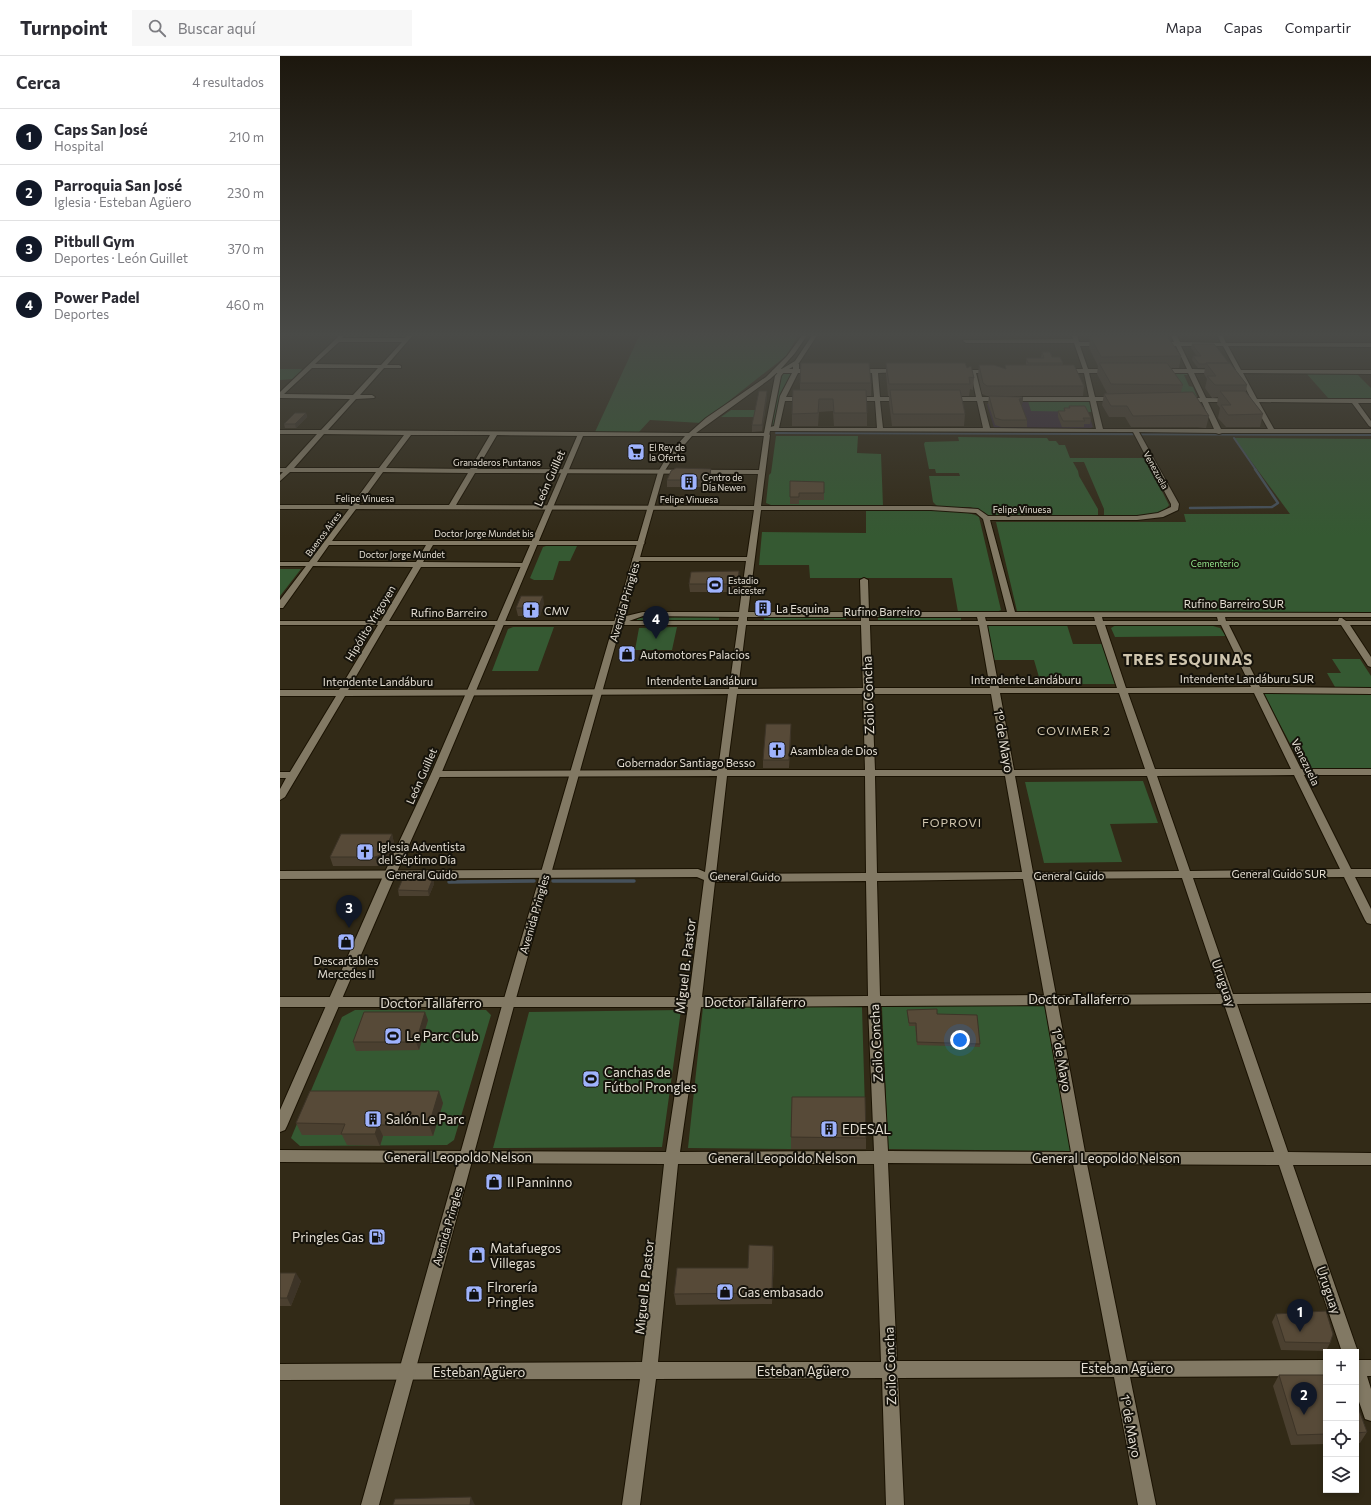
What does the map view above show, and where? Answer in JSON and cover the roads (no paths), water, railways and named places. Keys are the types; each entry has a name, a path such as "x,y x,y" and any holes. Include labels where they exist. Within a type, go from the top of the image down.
{"street":[{"path":"280,479 350,402"},
{"name":"Avenida Pringles","path":"370,1505 509,1002 661,472 675,449 690,435 734,402"},
{"name":"Miguel B. Pastor","path":"631,1505 648,1372 672,1158 695,1002 722,774 734,692 767,432 772,402"},
{"path":"767,432 777,427 782,402"},
{"path":"877,402 880,430"},
{"path":"980,402 987,431"},
{"path":"1094,402 1100,431"},
{"path":"1205,402 1219,432"},
{"path":"1256,402 1272,431"},
{"path":"1354,402 1371,425"},
{"path":"280,432 690,435 880,430 1100,431 1136,434 1272,431 1371,432"},
{"name":"Buenos Aires","path":"280,606 409,433"},
{"path":"451,507 495,433"},
{"name":"León Guillet","path":"280,1126 390,874 436,774 581,434"},
{"name":"Venezuela","path":"1136,434 1175,504"},
{"path":"1227,437 1371,437"},
{"name":"Granaderos Puntanos","path":"280,470 762,472"},
{"name":"Felipe Vinuesa","path":"280,507 967,509 978,511 986,518 1138,518 1160,516 1175,508 1175,504"},
{"path":"986,518 1012,615"},
{"name":"Doctor Jorge Mundet bis","path":"328,542 641,544"},
{"name":"Hipólito Yrigoyen","path":"280,797 431,543"},
{"path":"636,559 750,559"},
{"name":"Doctor Jorge Mundet","path":"280,564 524,565"},
{"name":"Zoilo Concha","path":"864,580 870,773 874,1001 895,1505"},
{"name":"Rufino Barreiro","path":"982,618 1012,615 1098,618"},
{"path":"1339,615 1371,664"},
{"name":"Rufino Barreiro SUR","path":"1098,618 1221,618 1371,615"},
{"name":"1º de Mayo","path":"982,618 1079,1157 1147,1505"},
{"name":"Rufino Barreiro","path":"280,623 1098,618"},
{"name":"Uruguay","path":"1098,618 1349,1349"},
{"name":"Venezuela","path":"1221,618 1371,920"},
{"name":"Rufino Barreiro SUR","path":"1221,618 1371,623"},
{"name":"Intendente Landáburu SUR","path":"1124,691 1371,691"},
{"name":"Intendente Landáburu","path":"280,693 1124,691"},
{"name":"Gobernador Santiago Besso","path":"436,774 1371,772"},
{"path":"280,775 292,775"},
{"name":"General Guido","path":"280,875 698,873 710,878 1186,874"},
{"name":"General Guido SUR","path":"1186,874 1371,873"},
{"name":"Doctor Tallaferro","path":"280,1002 695,1002 1371,998"},
{"name":"General Leopoldo Nelson","path":"280,1156 466,1158 1079,1157 1371,1159"},
{"name":"Esteban Agüero","path":"280,1372 648,1372 1120,1368 1323,1368"},
{"path":"1359,1369 1371,1368"},
{"path":"1359,1378 1371,1413"}],"waterway":[{"path":"776,433 1371,435"},
{"path":"1234,438 1256,470"},
{"path":"1190,508 1272,507 1278,503 1255,469"},
{"path":"449,882 534,881"},
{"path":"553,881 634,881"}],"place":[{"name":"El Rey de la Oferta","path":"636,452"},
{"name":"Centro de DÍa Newen","path":"689,482"},
{"name":"Estadio Leicester","path":"715,585"},
{"name":"La Esquina","path":"763,608"},
{"name":"CMV","path":"531,610"},
{"name":"Power Padel","path":"656,639"},
{"name":"Automotores Palacios","path":"627,654"},
{"name":"Asamblea de Dios","path":"777,750"},
{"name":"Iglesia Adventista del Séptimo Día","path":"365,852"},
{"name":"Pitbull Gym","path":"349,928"},
{"name":"Descartables Mercedes II","path":"346,942"},
{"name":"Le Parc Club","path":"393,1036"},
{"name":"Canchas de Fútbol Prongles","path":"591,1079"},
{"name":"Salón Le Parc","path":"373,1119"},
{"name":"EDESAL","path":"829,1129"},
{"name":"Il Panninno","path":"494,1182"},
{"name":"Pringles Gas","path":"377,1237"},
{"name":"Matafuegos Villegas","path":"477,1255"},
{"name":"Gas embasado","path":"725,1292"},
{"name":"Flrorería Pringles","path":"474,1294"},
{"name":"Caps San José","path":"1300,1332"},
{"name":"Parroquia San José","path":"1304,1415"}],"district":[{"name":"TRES ESQUINAS","path":"1188,659"},
{"name":"COVIMER 2","path":"1074,730"},
{"name":"FOPROVI","path":"952,822"}],"park label":[{"name":"Cementerio","path":"1215,563"}]}
